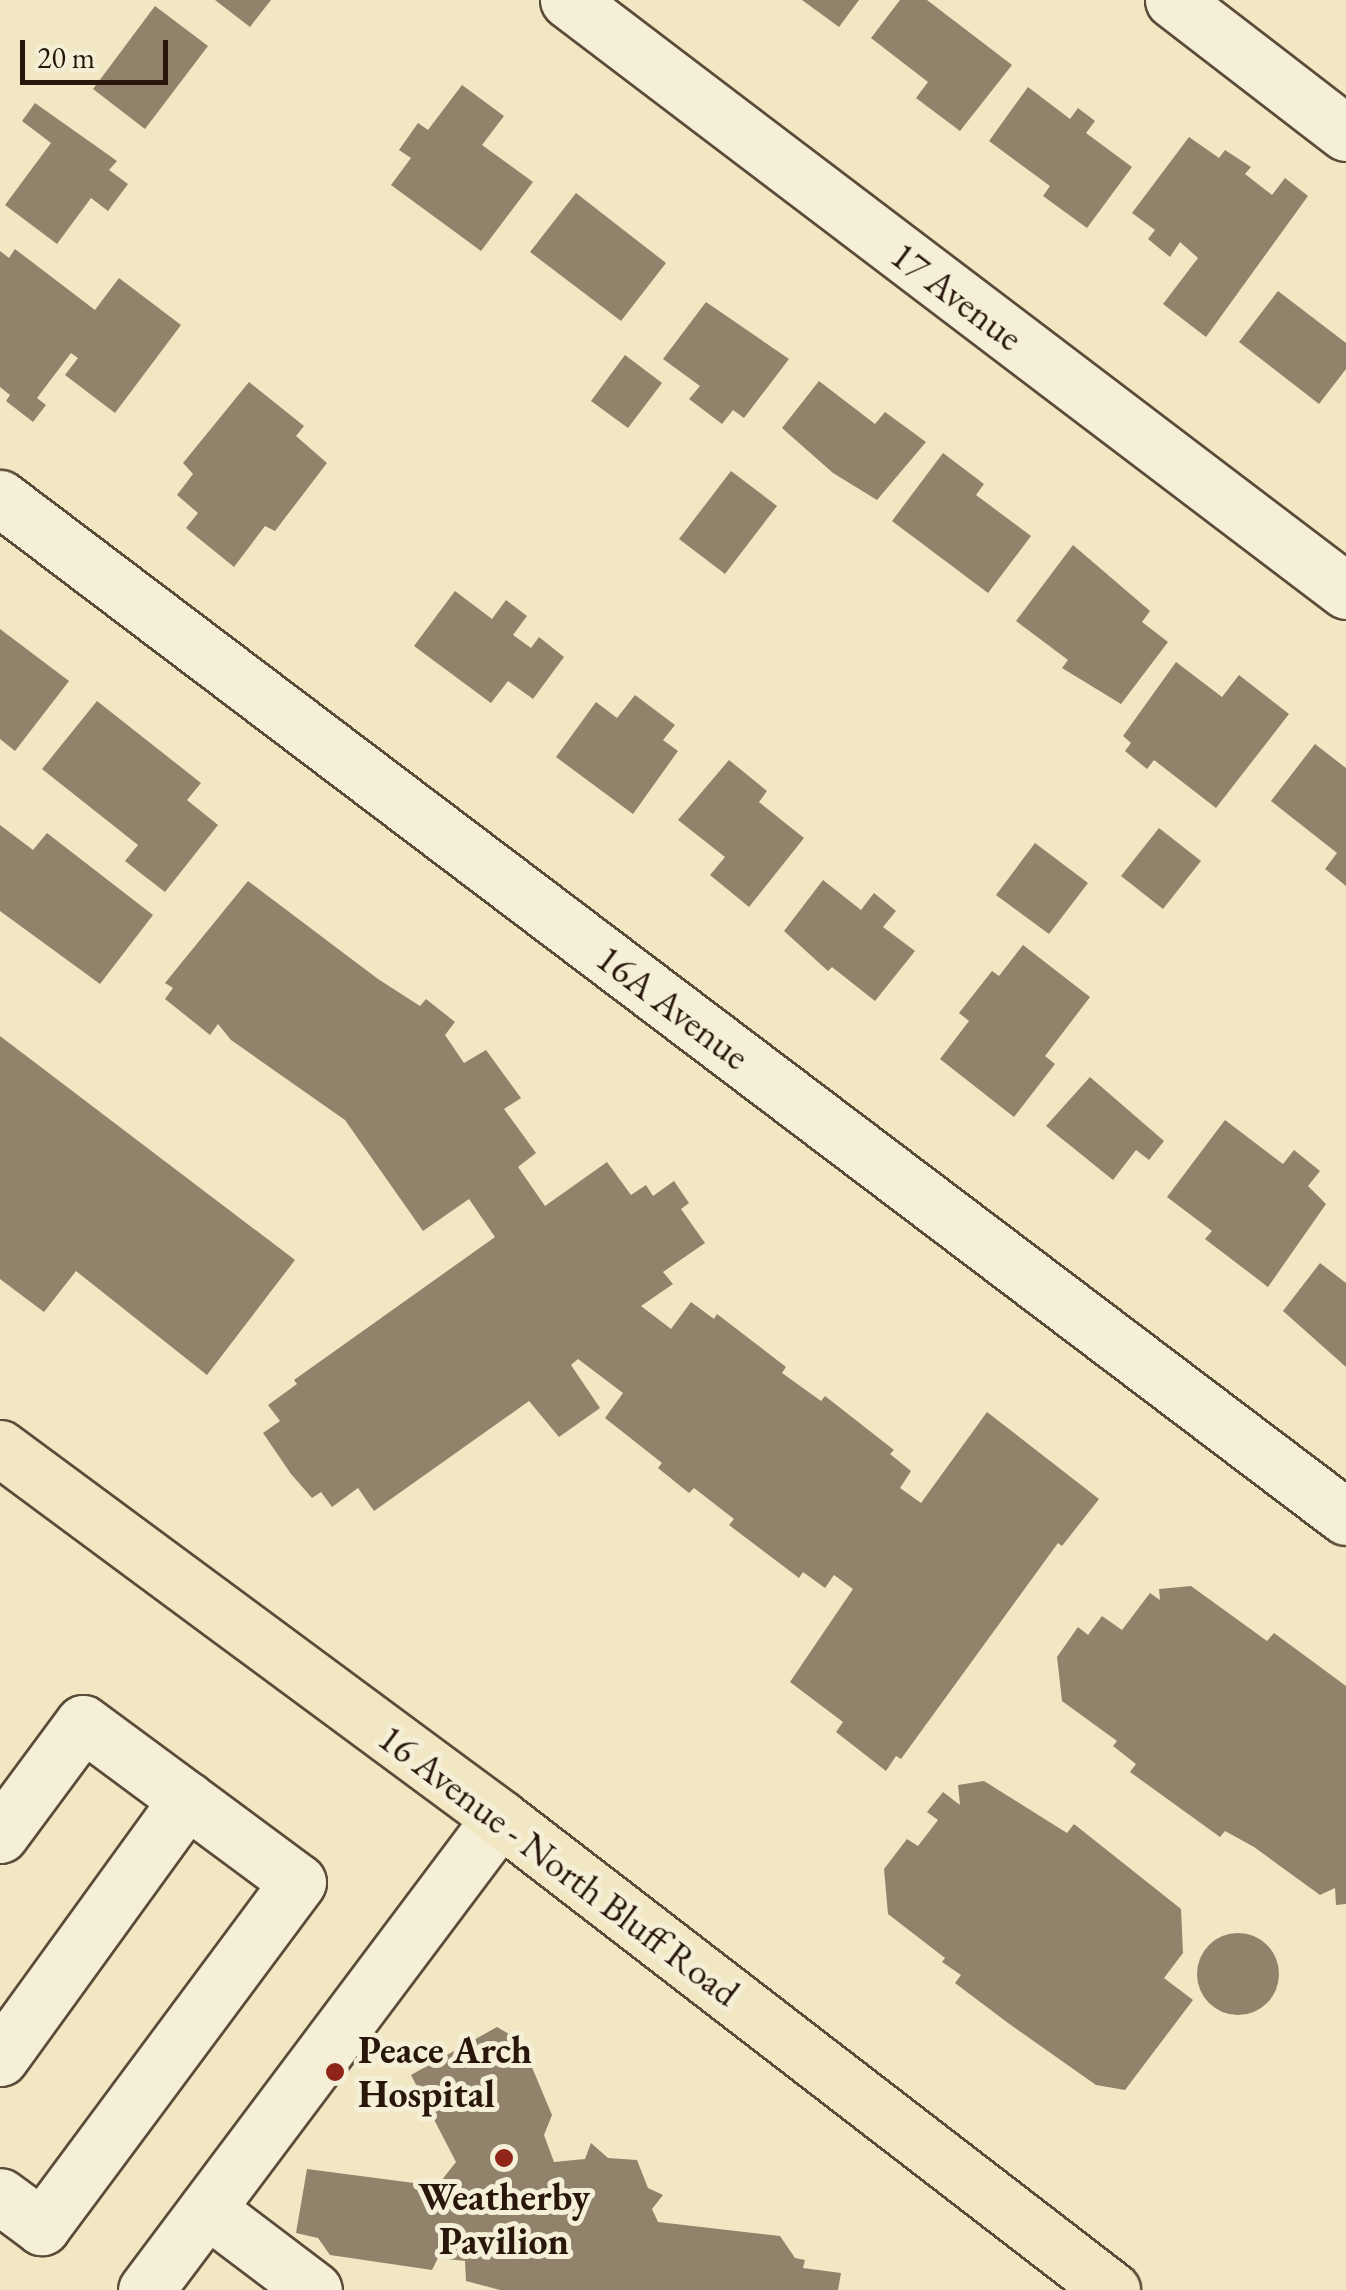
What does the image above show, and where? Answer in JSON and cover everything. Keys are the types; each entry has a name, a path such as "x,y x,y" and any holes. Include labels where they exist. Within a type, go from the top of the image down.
{"main road":[{"name":"16 Avenue - North Bluff Road","path":"0,1448 500,1818 1112,2290"}],"street":[{"name":"17 Avenue","path":"568,0 1346,591"},
{"path":"1173,0 1346,133"},
{"name":"16A Avenue","path":"0,498 1346,1516"},
{"path":"0,1835 83,1723 298,1882 42,2227 0,2196"},
{"path":"0,2058 187,1800"},
{"path":"146,2290 500,1818"},
{"path":"207,2209 314,2290"}],"building":[{"path":"215,0 271,0 250,27"},
{"path":"802,0 859,0 839,27"},
{"path":"900,0 927,0 1012,65 960,131 916,98 928,82 871,38"},
{"path":"155,6 208,46 145,129 93,89"},
{"path":"462,85 504,116 482,145 533,182 481,251 391,185 411,158 399,150 418,123 428,130"},
{"path":"1028,87 1070,119 1078,108 1095,121 1086,133 1132,167 1087,228 1043,196 1050,186 989,141"},
{"path":"35,103 117,161 109,170 128,184 108,211 91,198 57,244 5,205 51,143 22,121"},
{"path":"1189,137 1219,158 1225,150 1251,167 1245,174 1272,195 1285,178 1308,196 1206,337 1163,304 1198,258 1180,242 1170,257 1148,239 1155,230 1132,213"},
{"path":"576,193 666,263 621,321 530,252"},
{"path":"15,249 95,310 119,278 181,325 115,413 65,375 78,358 71,353 37,398 46,405 33,422 6,401 10,395 0,387 0,251 9,258"},
{"path":"1278,291 1346,343 1346,369 1319,404 1239,342"},
{"path":"706,302 789,359 744,418 733,410 722,424 689,399 700,386 663,359"},
{"path":"625,355 662,383 628,428 591,401"},
{"path":"819,381 875,424 885,412 926,442 877,500 833,473 782,428"},
{"path":"249,382 304,426 296,436 327,463 275,531 265,526 234,567 186,528 198,513 177,495 193,474 183,463"},
{"path":"943,453 984,484 976,495 1031,536 988,593 892,521"},
{"path":"731,471 777,506 725,574 679,539"},
{"path":"1073,545 1150,611 1142,622 1168,642 1121,704 1062,668 1068,660 1016,621"},
{"path":"455,591 492,619 506,600 527,616 513,635 531,648 539,637 564,657 533,699 508,681 491,703 414,646"},
{"path":"0,629 69,681 15,751 0,739"},
{"path":"1176,662 1222,697 1239,675 1289,714 1216,808 1154,760 1147,769 1125,751 1131,743 1123,736"},
{"path":"635,695 675,725 663,740 678,751 633,814 556,757 596,702 617,718"},
{"path":"97,701 201,783 187,800 218,825 165,892 125,861 138,845 42,769"},
{"path":"1315,744 1346,768 1346,886 1325,869 1337,853 1271,801"},
{"path":"729,760 767,791 759,802 804,838 749,907 710,875 725,857 678,820"},
{"path":"0,825 33,850 47,833 153,915 100,984 0,911"},
{"path":"1159,828 1201,861 1163,909 1121,876"},
{"path":"1035,843 1088,883 1049,934 996,895"},
{"path":"823,880 861,910 874,893 896,911 883,927 915,951 875,1001 832,967 828,971 784,931"},
{"path":"248,881 378,979 420,1006 426,999 455,1022 445,1035 464,1063 486,1050 521,1098 504,1109 536,1153 518,1167 545,1206 607,1162 631,1195 646,1185 653,1196 674,1181 689,1203 681,1209 705,1243 663,1272 673,1284 641,1306 671,1329 691,1302 714,1319 717,1314 786,1367 782,1373 821,1401 825,1396 894,1450 890,1454 911,1471 900,1488 921,1503 987,1412 1099,1499 1062,1546 1058,1543 901,1759 896,1756 886,1771 836,1732 843,1722 790,1682 853,1589 834,1575 825,1588 803,1572 799,1578 729,1525 734,1519 694,1488 689,1493 658,1468 662,1463 605,1418 623,1393 578,1359 571,1365 600,1408 559,1437 529,1401 374,1511 358,1488 332,1507 321,1492 312,1498 291,1474 263,1433 280,1421 268,1405 297,1384 294,1380 495,1237 469,1199 423,1231 345,1120 231,1040 218,1024 210,1035 165,999 173,988 165,983"},
{"path":"1023,945 1090,997 1045,1056 1055,1064 1014,1117 940,1059 969,1021 959,1013 992,971 999,976"},
{"path":"0,1036 295,1260 207,1375 76,1271 44,1312 0,1279"},
{"path":"1090,1077 1164,1141 1149,1160 1136,1150 1113,1180 1046,1126"},
{"path":"1225,1120 1283,1164 1294,1150 1320,1171 1308,1186 1326,1204 1268,1287 1205,1239 1212,1231 1167,1197"},
{"path":"1320,1263 1346,1283 1346,1367 1283,1311"},
{"path":"1191,1586 1267,1641 1274,1633 1346,1686 1346,1904 1336,1905 1335,1888 1320,1895 1254,1847 1225,1831 1220,1837 1130,1772 1136,1764 1113,1746 1117,1741 1062,1701 1057,1657 1078,1627 1088,1635 1102,1616 1122,1630 1150,1593 1160,1600 1159,1589"},
{"path":"984,1781 1067,1833 1074,1824 1181,1909 1183,1953 1164,1978 1193,2000 1125,2090 1096,2085 1008,2023 955,1983 961,1975 942,1962 945,1958 888,1914 884,1869 907,1839 918,1846 938,1820 927,1812 943,1792 960,1805 958,1785"},
{"path":"1238,1933 1254,1936 1267,1945 1276,1958 1276,1990 1267,2003 1254,2012 1238,2015 1222,2012 1209,2003 1200,1990 1197,1974 1200,1958 1209,1945 1222,1936"},
{"name":"Weatherby Pavilion","path":"497,2027 521,2041 552,2115 544,2135 554,2162 585,2159 591,2143 608,2158 637,2160 648,2188 663,2195 652,2209 658,2222 780,2236 795,2258 805,2260 803,2268 841,2273 838,2290 500,2290 466,2281 465,2261 438,2258 432,2270 330,2255 318,2238 296,2233 307,2169 437,2186 456,2162 411,2075"}],"place":[{"name":"Peace Arch Hospital","path":"335,2072"},
{"name":"Weatherby Pavilion","path":"504,2158"}]}
